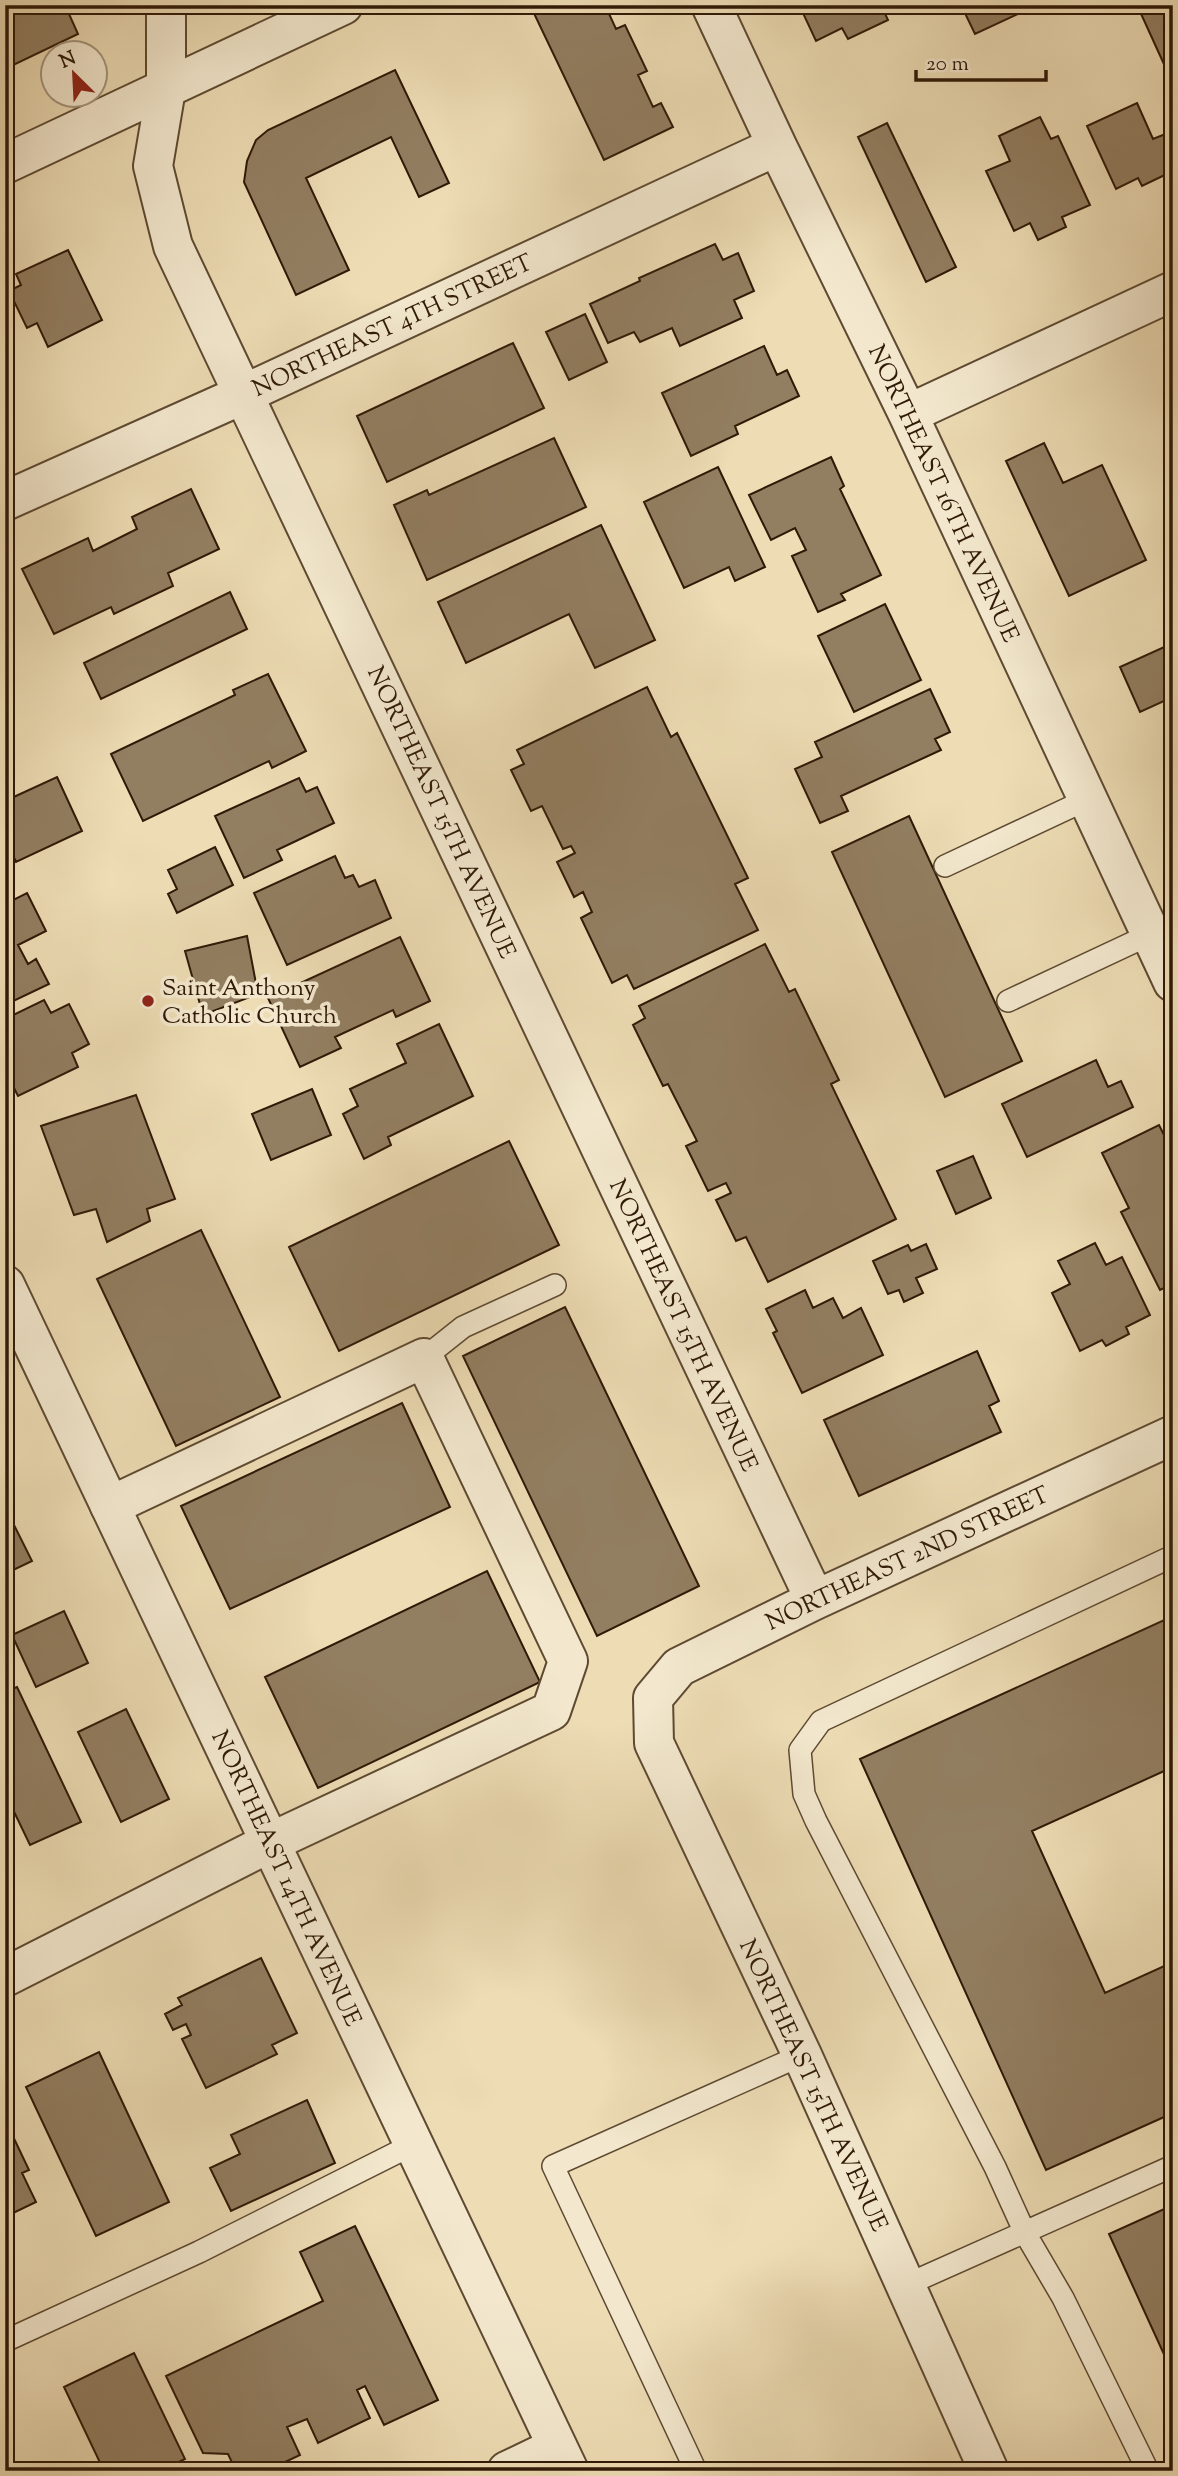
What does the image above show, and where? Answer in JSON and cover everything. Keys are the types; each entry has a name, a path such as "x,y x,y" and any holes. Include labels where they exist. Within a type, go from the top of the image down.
{"street":[{"name":"NORTHEAST 15TH AVENUE","path":"166,5 166,89 153,166 173,246 815,1600"},
{"path":"5,164 342,5"},
{"name":"NORTHEAST 16TH AVENUE","path":"711,5 1164,956"},
{"name":"NORTHEAST 4TH STREET","path":"5,501 244,394 777,146"},
{"path":"908,414 1173,291"},
{"name":"NORTHEAST 14TH AVENUE","path":"5,1285 563,2459"},
{"path":"5,1977 271,1842 551,1711 568,1661 424,1358 110,1506"},
{"name":"NORTHEAST 2ND STREET","path":"653,1698 678,1667 815,1600 1173,1436"},
{"name":"NORTHEAST 15TH AVENUE","path":"653,1698 654,1743 802,2055 989,2471"},
{"path":"507,2471 563,2459"}],"lane":[{"path":"946,866 1088,799"},
{"path":"1009,1001 1164,956"},
{"path":"424,1358 463,1326 555,1285"},
{"path":"1148,2471 1063,2298 1025,2233 989,2155 816,1821 804,1794 800,1750 821,1721 1173,1556"},
{"path":"696,2471 553,2166 802,2055"},
{"path":"5,2341 199,2252 414,2144"},
{"path":"906,2285 1173,2166"}],"building":[{"path":"5,5 65,5 78,34 70,38 38,38 38,53 5,69"},
{"path":"530,5 605,5 616,29 625,25 647,71 638,75 653,107 661,103 673,127 604,160"},
{"path":"813,5 881,5 888,20 848,39 842,28 816,41 802,11"},
{"path":"961,5 1014,5 1018,14 975,34"},
{"path":"1137,5 1160,5 1165,15 1173,12 1173,84"},
{"path":"395,70 449,183 419,197 391,137 306,178 349,270 296,295 244,182 247,161 256,140 268,130"},
{"path":"1137,103 1153,139 1173,131 1173,171 1142,186 1138,178 1116,189 1087,126"},
{"path":"1040,117 1051,139 1058,136 1090,205 1062,217 1066,227 1038,240 1030,223 1014,231 986,171 1010,161 999,136"},
{"path":"887,123 956,267 926,282 858,137"},
{"path":"715,244 723,260 738,253 754,291 734,300 742,318 680,346 672,328 640,342 634,332 608,343 590,304 640,281 639,278"},
{"path":"68,250 102,320 48,347 37,323 27,328 9,291 21,285 16,274"},
{"path":"585,314 607,362 569,380 546,332"},
{"path":"513,343 544,408 387,482 357,416"},
{"path":"764,346 777,375 787,370 799,396 735,426 738,434 691,456 662,393"},
{"path":"554,438 586,507 427,580 394,505 427,490 429,495"},
{"path":"1044,443 1063,483 1102,465 1146,560 1069,596 1006,461"},
{"path":"831,457 844,486 840,489 881,575 841,594 845,600 818,612 792,556 806,550 795,528 771,540 749,495"},
{"path":"718,467 765,567 735,581 729,567 684,588 644,502"},
{"path":"191,489 219,549 168,573 173,586 114,614 111,607 54,634 22,569 88,538 93,551 137,529 132,517"},
{"path":"601,525 655,640 595,668 569,614 466,663 438,602"},
{"path":"230,592 247,629 101,699 84,663"},
{"path":"885,604 921,680 854,712 818,636"},
{"path":"1173,643 1173,714 1166,700 1140,712 1120,667"},
{"path":"268,674 306,751 272,768 269,761 143,821 111,754 235,695 233,690"},
{"path":"647,687 671,737 677,733 748,878 735,884 758,930 634,989 627,975 612,983 581,918 592,912 583,892 574,897 557,862 575,853 571,846 563,849 542,806 531,811 511,770 524,764 517,750"},
{"path":"930,689 950,732 935,739 941,750 841,796 848,811 820,823 795,769 822,757 815,742"},
{"path":"57,777 82,831 16,862 5,838 5,801"},
{"path":"299,778 306,792 317,787 334,823 277,850 282,860 244,878 215,816"},
{"path":"909,816 1022,1061 945,1097 832,852"},
{"path":"215,847 233,885 177,913 168,894 177,889 168,870"},
{"path":"335,856 345,878 353,875 359,887 375,880 391,918 287,965 254,893"},
{"path":"27,893 46,931 18,945 28,964 36,959 49,984 5,1005 5,904"},
{"path":"247,936 258,994 203,1015 185,951"},
{"path":"400,937 430,1001 396,1017 393,1010 335,1037 341,1048 300,1067 268,998"},
{"path":"765,944 789,992 795,989 839,1080 831,1084 896,1219 768,1282 746,1237 736,1241 716,1200 731,1193 726,1183 708,1191 686,1146 697,1141 668,1084 663,1086 633,1025 645,1018 639,1006"},
{"path":"44,1000 51,1013 69,1004 89,1044 72,1053 78,1067 18,1096 5,1070 5,1019"},
{"path":"439,1024 473,1096 388,1137 391,1145 364,1159 343,1114 358,1106 350,1089 406,1063 397,1044"},
{"path":"1096,1060 1108,1087 1121,1081 1133,1107 1027,1157 1002,1104"},
{"path":"312,1089 331,1135 271,1160 252,1114"},
{"path":"136,1095 175,1199 147,1209 150,1221 107,1242 96,1209 74,1215 41,1126"},
{"path":"1159,1125 1173,1153 1173,1284 1160,1290 1121,1212 1129,1208 1102,1153"},
{"path":"509,1141 559,1245 339,1351 289,1247"},
{"path":"973,1156 991,1198 956,1214 937,1171"},
{"path":"201,1230 280,1397 176,1446 97,1279"},
{"path":"1095,1243 1106,1265 1122,1257 1150,1315 1126,1327 1129,1334 1106,1346 1102,1340 1080,1351 1052,1293 1070,1284 1058,1261"},
{"path":"926,1244 937,1269 916,1278 923,1293 904,1302 899,1290 888,1294 873,1261 908,1245 911,1251"},
{"path":"805,1290 813,1308 833,1298 843,1318 861,1308 883,1355 802,1393 773,1333 777,1331 766,1309"},
{"path":"565,1307 699,1586 597,1636 463,1356"},
{"path":"977,1351 999,1401 989,1406 1001,1432 859,1496 824,1420"},
{"path":"402,1403 450,1507 230,1609 181,1506"},
{"path":"5,1507 32,1561 5,1574"},
{"path":"487,1571 540,1682 318,1788 265,1677"},
{"path":"64,1611 88,1663 36,1687 12,1635"},
{"path":"1173,1616 1173,1767 1032,1831 1105,1993 1173,1962 1173,2113 1046,2170 860,1759"},
{"path":"17,1687 81,1822 30,1845 5,1793 5,1692"},
{"path":"126,1709 169,1799 121,1822 78,1732"},
{"path":"261,1958 297,2033 272,2045 277,2054 206,2088 182,2039 191,2035 186,2024 173,2030 165,2014 182,2005 178,1998"},
{"path":"99,2052 169,2202 96,2236 26,2087"},
{"path":"307,2100 335,2163 231,2211 210,2168 240,2154 231,2135"},
{"path":"9,2128 29,2170 22,2173 36,2202 5,2217 5,2130"},
{"path":"1173,2205 1173,2374 1109,2234"},
{"path":"355,2226 438,2400 384,2425 365,2386 357,2390 370,2418 318,2443 307,2419 287,2427 300,2455 266,2471 236,2471 228,2454 203,2453 166,2376 323,2301 300,2252"},
{"path":"134,2353 185,2459 160,2471 104,2471 64,2387"}],"place":[{"name":"Saint Anthony Catholic Church","path":"148,1001"}]}
